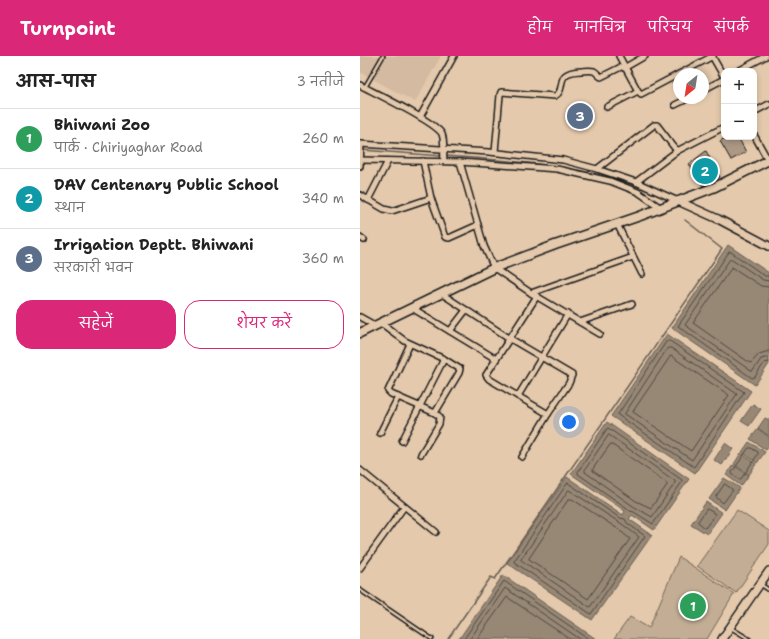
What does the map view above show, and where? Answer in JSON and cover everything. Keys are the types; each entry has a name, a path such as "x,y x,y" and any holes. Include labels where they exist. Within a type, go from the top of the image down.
{"main road":[{"path":"360,333 494,268 555,244 617,224 715,187 769,160"}],"street":[{"path":"420,117 454,56"},
{"path":"619,56 639,93 643,93 673,77"},
{"path":"495,152 501,92 555,96 559,94 563,77 566,74 576,71 593,71 602,77 645,56"},
{"path":"690,68 713,56 721,72"},
{"path":"744,68 766,56"},
{"path":"709,87 721,80"},
{"path":"362,86 432,124 441,133 444,156"},
{"path":"608,107 638,91"},
{"path":"675,106 678,104"},
{"path":"757,110 769,104"},
{"path":"597,169 654,125 658,126 677,151"},
{"path":"636,182 677,151 721,129"},
{"path":"756,140 769,160"},
{"path":"661,208 638,192 610,181 582,174 557,169 460,162 444,156 360,145 360,162 423,161 444,156 495,152 563,160 636,182 718,219 769,246"},
{"path":"368,200 388,161"},
{"path":"423,161 432,198 445,237 449,238 478,225"},
{"path":"460,162 478,225 488,256 494,268 531,293 600,334"},
{"path":"360,195 384,209 392,211 432,198"},
{"path":"617,224 642,274"},
{"path":"531,293 633,257"},
{"path":"442,294 572,376 522,457"},
{"path":"537,296 487,374 488,378 548,414"},
{"path":"580,322 632,304"},
{"path":"412,308 496,359"},
{"path":"450,331 466,310"},
{"path":"518,396 568,314"},
{"path":"360,317 378,325 410,344 457,366 460,371 435,413"},
{"path":"410,344 388,389 389,392 398,397 440,416 440,420 421,454"},
{"path":"402,441 444,359"},
{"path":"380,432 398,397"},
{"path":"360,470 436,532"},
{"path":"360,568 404,507"},
{"path":"722,639 769,570"}],"lane":[{"path":"362,86 383,56"},
{"path":"760,584 769,590"},
{"path":"360,590 432,639"},
{"path":"730,628 749,639"}],"shaded area":[{"path":"360,56 441,56 415,102 360,72"},
{"path":"737,510 769,531 769,544 736,593 697,566"},
{"path":"679,557 734,594 707,639 614,639 630,617 649,628"}],"water":[{"path":"728,245 769,273 769,364 755,385 672,328"},
{"path":"667,334 751,391 695,473 611,416"},
{"path":"753,404 761,409 749,426 741,421"},
{"path":"765,418 769,420 769,436 758,428"},
{"path":"607,422 689,479 654,530 632,515 629,519 652,535 592,620 507,563 567,477 623,515 625,511 571,474"},
{"path":"758,429 769,437 769,446 766,450 750,439"},
{"path":"749,442 765,452 757,463 742,452"},
{"path":"725,443 733,449 722,465 714,460"},
{"path":"741,453 756,464 749,475 734,464"},
{"path":"733,465 749,475 741,486 726,475"},
{"path":"724,478 740,488 725,510 709,499"},
{"path":"706,502 722,513 707,534 691,524"},
{"path":"503,575 596,639 459,639"}],"building":[{"path":"740,140 746,152 731,160 720,141"},
{"path":"706,151 720,177 703,186 689,164"}],"waterway":[{"path":"362,150 442,156"},
{"path":"446,156 520,162 570,169 618,180 642,188"},
{"path":"448,639 491,577 495,579 722,249 685,220"}],"place":[{"name":"Irrigation Deptt. Bhiwani","path":"580,116"},
{"name":"DAV Centenary Public School","path":"705,171"},
{"name":"Bhiwani Zoo","path":"693,606"}]}
